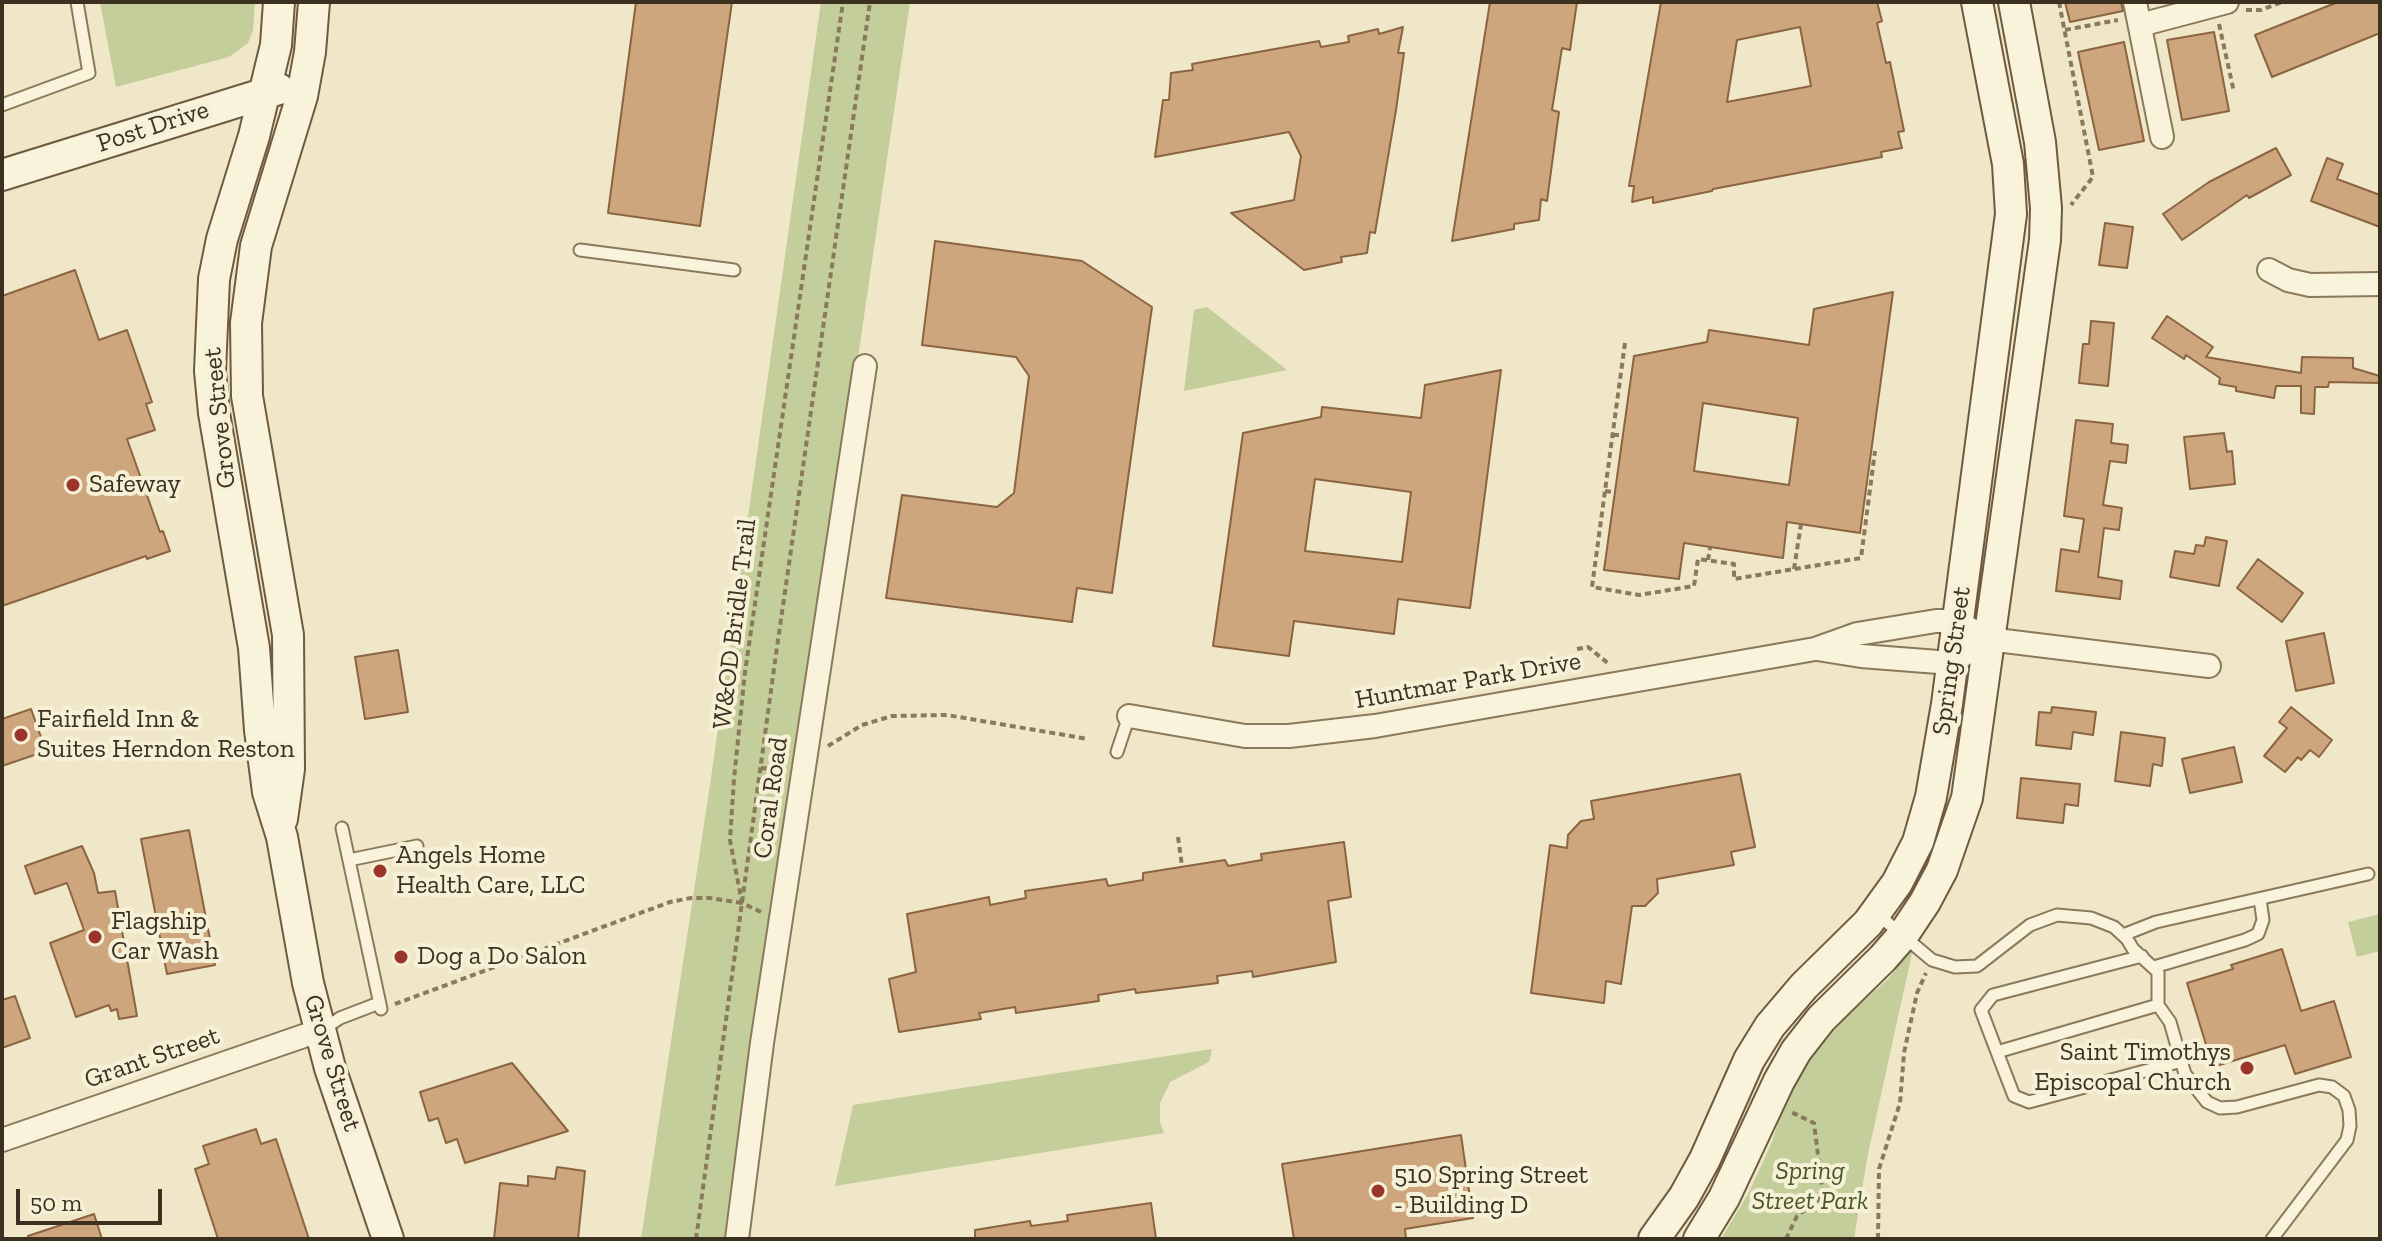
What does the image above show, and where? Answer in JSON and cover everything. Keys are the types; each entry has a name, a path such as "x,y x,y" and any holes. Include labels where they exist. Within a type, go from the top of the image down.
{"main road":[{"name":"Grove Street","path":"279,2 276,45 265,92 222,239 214,279 210,371 214,413 254,648 268,792 282,837 302,950 330,1068 388,1239"},
{"name":"Grove Street","path":"282,837 289,769 288,635 247,396 246,323 256,246 304,84 314,2"},
{"name":"Spring Street","path":"1654,1239 1684,1197 1705,1159 1749,1060 1770,1026 1875,912 1897,883 1918,842 1931,797 1941,744 2011,214 2008,164 1977,2"},
{"name":"Spring Street","path":"1699,1239 1724,1198 1796,1051 1821,1019 1903,935 1925,902 1942,870 1967,798 2035,318 2046,208 2040,142 2014,2"},
{"name":"Post Drive","path":"2,175 265,92 304,84"}],"street":[{"path":"2162,137 2135,15 2223,10"},
{"path":"2269,270 2288,280 2310,285 2380,284"},
{"name":"Coral Road","path":"737,1239 762,1043 865,366"},
{"name":"Huntmar Park Drive","path":"1129,716 1245,736 1289,736 1375,726 1815,649 1857,634 1936,621 1956,621"},
{"path":"1956,621 1988,639 2209,666"},
{"path":"1951,663 1988,639"},
{"name":"Huntmar Park Drive","path":"1815,649 1951,663"},
{"name":"Grant Street","path":"2,1140 321,1030"}],"lane":[{"path":"2,105 89,73 77,2"},
{"path":"580,250 734,270"},
{"path":"1117,752 1129,716"},
{"path":"321,1030 340,1018 380,1006 342,828"},
{"path":"349,860 417,846"},
{"path":"2123,935 2156,922 2368,874"},
{"path":"2154,967 2258,934 2263,920 2260,899"},
{"path":"1875,912 1932,960 1955,967 1977,966 2030,925 2057,915 2091,918 2114,927 2158,972 2158,1005 2170,1022 2185,1074 2207,1102 2220,1108 2237,1107 2319,1085 2332,1087 2344,1096 2350,1126 2347,1140 2272,1239"},
{"path":"2142,956 1993,995 1981,1010 2014,1096 2029,1102 2182,1061"},
{"path":"1997,1052 2158,1005"}],"path":[{"name":"W&OD Bridle Trail","path":"742,903 730,840 745,672 843,2"},
{"path":"696,1239 870,2"},
{"path":"2059,2 2093,177 2069,208"},
{"path":"2223,10 2234,92"},
{"path":"2065,30 2135,15"},
{"path":"1625,343 1592,587 1639,595 1694,586 1698,559 1734,564 1734,579 1861,558 1875,451"},
{"path":"1613,435 1623,435"},
{"path":"1605,491 1614,492"},
{"path":"1794,569 1801,524"},
{"path":"1708,560 1710,548"},
{"path":"1577,649 1588,647 1611,665"},
{"path":"761,768 781,770 803,766 832,742 862,725 892,716 947,715 1088,739"},
{"path":"1178,837 1182,866"},
{"path":"380,1006 670,902 710,898 742,903 762,913 761,923"},
{"path":"1878,1239 1879,1169 1900,1103 1904,1053 1917,993 1932,960"},
{"path":"1786,1110 1814,1123 1823,1187 1823,1196 1797,1216 1786,1239"}],"green space":[{"path":"100,2 255,2 253,30 248,43 229,57 116,87"},
{"path":"821,2 910,2 729,1239 641,1239 710,785"},
{"path":"1207,307 1287,370 1184,391 1194,310"},
{"path":"2380,914 2380,951 2357,957 2348,922"},
{"name":"Spring Street Park","path":"1914,944 1867,1159 1854,1239 1721,1239 1749,1192 1782,1111 1810,1057 1838,1024 1889,978"},
{"path":"1212,1049 1209,1062 1170,1082 1160,1103 1160,1122 1164,1133 835,1186 853,1105"}],"building":[{"path":"636,2 732,2 700,226 608,213"},
{"path":"1490,2 1577,2 1570,50 1562,48 1552,110 1559,112 1547,201 1541,199 1539,220 1514,224 1514,229 1452,241"},
{"path":"1661,2 1877,2 1882,21 1877,23 1886,63 1890,62 1904,131 1898,132 1902,148 1881,152 1882,157 1653,203 1653,197 1632,202 1634,186 1629,186","holes":["1800,27 1811,86 1727,102 1737,40"]},
{"path":"2065,2 2121,2 2123,11 2070,22"},
{"path":"2338,2 2380,2 2380,33 2272,77 2255,35"},
{"path":"1403,27 1398,53 1404,53 1396,110 1375,233 1370,232 1367,253 1341,257 1342,262 1304,270 1231,213 1294,200 1301,156 1289,132 1155,157 1163,100 1169,100 1171,73 1193,70 1192,64 1319,41 1321,47 1349,42 1348,36 1378,29 1379,34"},
{"path":"2214,32 2229,111 2182,120 2167,40"},
{"path":"2124,42 2144,141 2099,150 2078,52"},
{"path":"2276,148 2291,175 2249,198 2247,195 2182,240 2163,214 2209,182"},
{"path":"2327,158 2343,164 2337,179 2380,195 2380,227 2311,201"},
{"path":"2105,223 2133,227 2127,268 2099,265"},
{"path":"935,241 1082,261 1152,307 1112,593 1077,588 1072,622 886,598 902,495 997,507 1014,493 1029,376 1016,357 922,345"},
{"name":"Safeway","path":"75,270 99,340 127,330 152,402 146,404 155,430 127,439 160,532 163,531 170,551 147,559 146,556 2,606 2,296"},
{"path":"1893,292 1860,533 1787,522 1783,558 1684,543 1679,579 1604,570 1634,356 1707,342 1709,330 1809,345 1814,309","holes":["1703,403 1798,418 1789,485 1694,471"]},
{"path":"2167,316 2213,347 2206,357 2301,373 2302,357 2353,358 2353,368 2380,376 2380,383 2329,382 2328,387 2315,387 2314,414 2301,413 2301,386 2276,386 2274,398 2236,391 2236,387 2219,384 2220,378 2186,355 2184,359 2152,338"},
{"path":"2091,321 2114,323 2108,386 2079,383 2083,344 2089,344"},
{"path":"1501,370 1470,608 1398,599 1394,634 1294,621 1289,656 1213,646 1243,433 1321,417 1322,407 1421,418 1425,385","holes":["1315,479 1411,492 1402,562 1305,551"]},
{"path":"2076,420 2113,424 2111,443 2128,445 2126,463 2110,461 2103,505 2122,508 2119,530 2104,528 2098,577 2122,581 2120,599 2056,591 2061,549 2079,552 2084,519 2064,516"},
{"path":"2224,433 2227,452 2232,451 2235,484 2190,489 2184,437"},
{"path":"2206,537 2227,541 2219,586 2170,577 2175,551 2194,554 2196,545 2204,546"},
{"path":"2258,559 2303,593 2282,622 2237,588"},
{"path":"2324,633 2334,683 2296,691 2286,641"},
{"path":"398,650 408,712 365,719 355,657"},
{"path":"2052,707 2096,712 2093,735 2073,732 2071,749 2036,745 2039,712 2051,713"},
{"path":"2291,707 2332,740 2319,757 2310,750 2301,760 2298,757 2285,772 2264,756 2287,728 2279,722"},
{"name":"Fairfield Inn & Suites Herndon Reston","path":"31,709 46,751 2,766 2,719"},
{"path":"2121,732 2165,738 2162,766 2153,764 2150,786 2115,781"},
{"path":"2234,747 2242,782 2190,793 2182,759"},
{"path":"1740,774 1755,847 1731,852 1734,865 1657,879 1658,893 1645,906 1632,906 1621,984 1606,981 1604,1003 1531,993 1550,845 1567,848 1568,835 1581,821 1594,819 1591,801"},
{"path":"2021,778 2080,784 2078,806 2065,804 2063,823 2017,818"},
{"path":"189,830 215,965 167,974 141,839"},
{"path":"1344,842 1351,897 1328,901 1336,962 1253,977 1252,971 1217,976 1218,983 1136,993 1135,989 1098,995 1099,1001 1016,1013 1015,1007 979,1013 981,1019 899,1032 889,979 916,972 907,914 989,897 990,905 1026,898 1025,891 1106,879 1108,886 1143,880 1143,873 1225,860 1228,866 1262,860 1261,854"},
{"name":"Flagship Car Wash","path":"82,846 94,873 98,893 115,891 137,1016 119,1019 117,1009 111,1011 109,1005 76,1017 50,943 84,930 67,883 35,894 25,866"},
{"path":"2282,949 2301,1011 2334,1001 2351,1057 2295,1074 2285,1045 2213,1067 2187,983"},
{"path":"15,996 30,1038 2,1048 2,1000"},
{"path":"512,1063 568,1131 465,1163 457,1139 446,1143 438,1118 429,1121 420,1092"},
{"path":"256,1129 261,1144 276,1139 309,1239 218,1239 195,1169 209,1164 203,1146"},
{"name":"510 Spring Street - Building D","path":"1461,1135 1473,1218 1405,1229 1406,1239 1294,1239 1282,1164"},
{"path":"557,1167 585,1171 578,1239 494,1239 500,1183 528,1186 528,1176 555,1179"},
{"path":"1151,1203 1156,1239 975,1239 975,1230 1030,1221 1031,1226 1068,1221 1067,1215"},
{"path":"94,1214 102,1239 28,1239 28,1236"}],"place":[{"name":"Safeway","path":"73,485"},
{"name":"Fairfield Inn & Suites Herndon Reston","path":"21,735"},
{"name":"Angels Home Health Care, LLC","path":"380,871"},
{"name":"Flagship Car Wash","path":"95,937"},
{"name":"Dog a Do Salon","path":"401,957"},
{"name":"Saint Timothys Episcopal Church","path":"2247,1068"},
{"name":"510 Spring Street - Building D","path":"1378,1191"}]}
